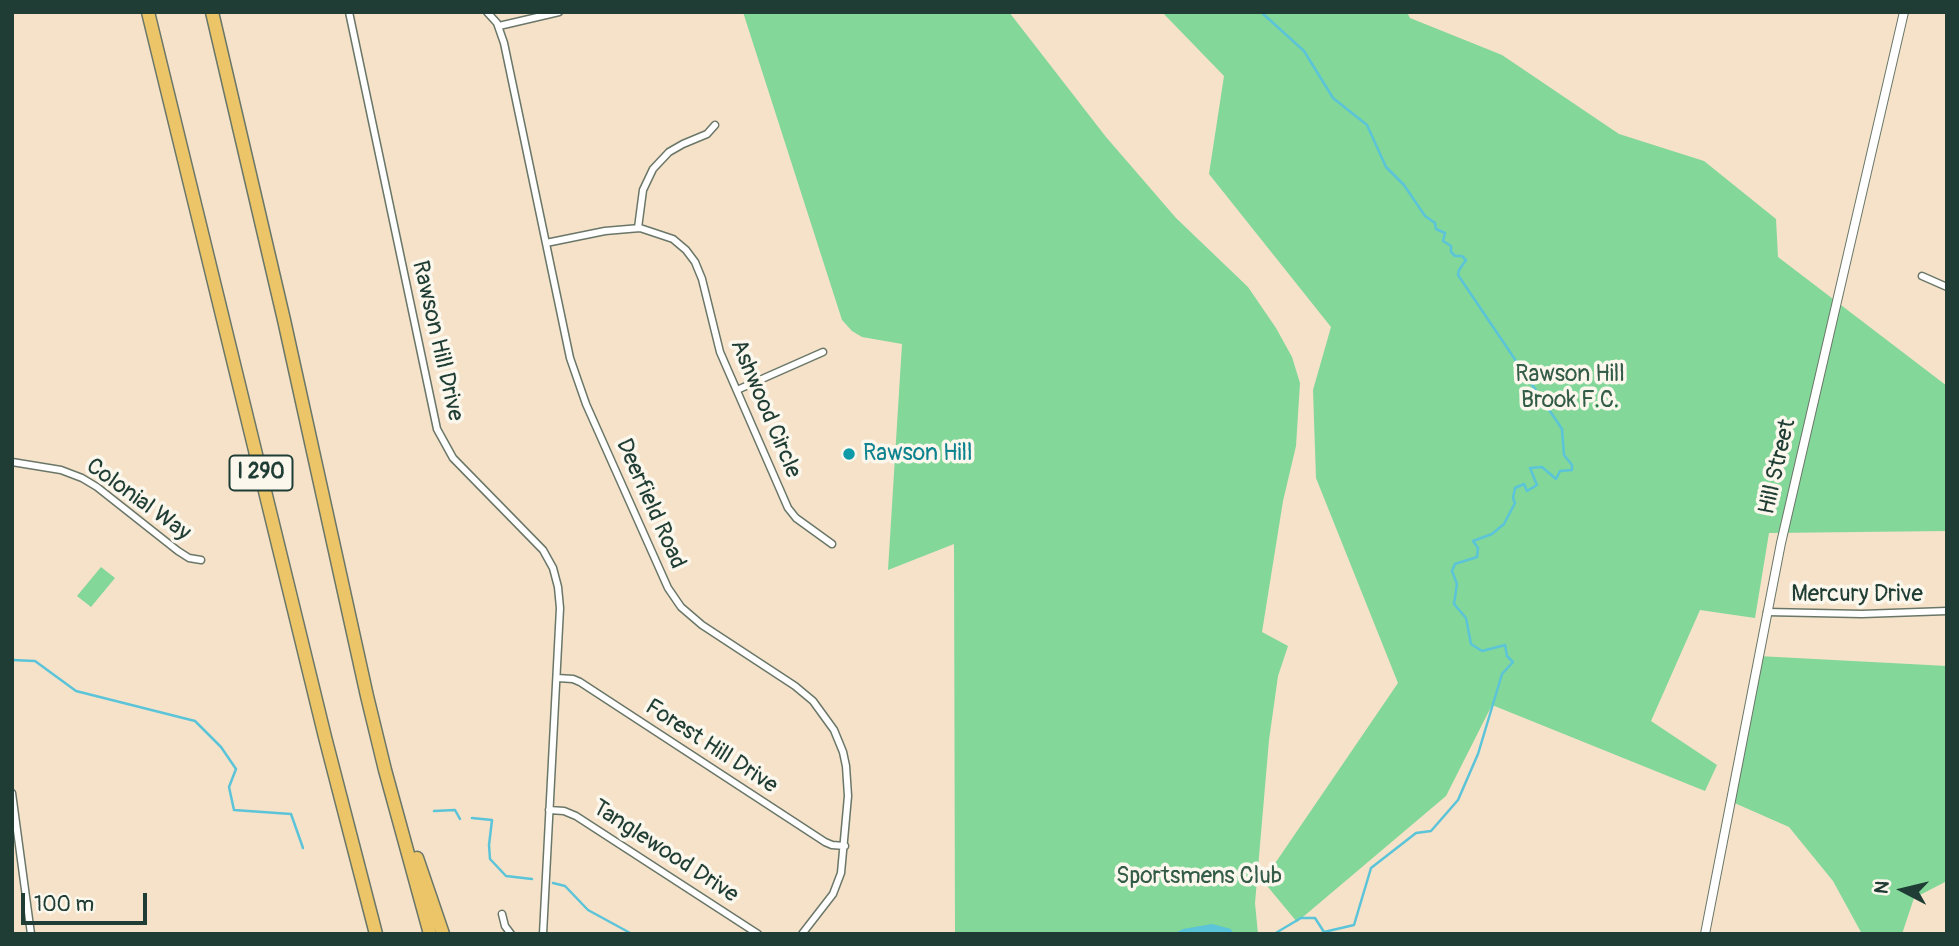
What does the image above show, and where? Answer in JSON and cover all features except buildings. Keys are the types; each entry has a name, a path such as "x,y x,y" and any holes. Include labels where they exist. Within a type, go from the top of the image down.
{"highway":[{"name":"I 290","path":"148,12 324,737 376,934"},
{"name":"I 290","path":"212,12 368,696 430,934"},
{"path":"393,799 406,825 443,934"},
{"path":"368,904 369,934"}],"street":[{"name":"Rawson Hill Drive","path":"349,12 435,425 453,458 536,542 553,568 558,587 560,608 557,678 543,934"},
{"name":"Deerfield Road","path":"487,12 499,26 516,97 565,342 579,387 668,588 683,609 702,625 798,688 819,708 836,734 845,759 848,796 841,876 834,891 802,934"},
{"path":"499,26 559,12"},
{"name":"Hill Street","path":"1705,934 1799,462 1904,12"},
{"path":"638,228 643,190 653,169 669,152 707,134 715,125"},
{"name":"Ashwood Circle","path":"546,243 605,231 638,228 673,239 686,250 702,279 720,352 788,508 796,518 832,544"},
{"path":"1922,276 1947,287"},
{"path":"737,390 823,352"},
{"name":"Colonial Way","path":"12,462 61,470 82,478 178,551 190,558 201,560"},
{"name":"Mercury Drive","path":"1767,612 1862,614 1947,611"},
{"name":"Forest Hill Drive","path":"557,678 577,680 825,842 845,846"},
{"path":"12,793 31,934"},
{"name":"Tanglewood Drive","path":"549,810 569,812 581,818 758,934"},
{"path":"502,914 505,926 511,934"}],"green space":[{"name":"Rawson Hill","path":"743,12 1009,12 1106,137 1176,218 1248,287 1276,328 1292,357 1300,383 1296,446 1283,501 1262,632 1288,646 1278,676 1269,740 1255,903 1258,934 955,934 954,544 888,570 902,344 862,337 842,320"},
{"name":"Rawson Hill Brook F.C.","path":"1162,12 1407,12 1410,18 1502,55 1619,134 1704,161 1776,219 1778,257 1947,386 1947,531 1769,533 1755,618 1700,610 1651,721 1717,765 1705,791 1492,705 1446,796 1297,922 1263,881 1398,683 1316,478 1313,390 1331,327 1209,174 1224,76"},
{"path":"101,567 115,578 91,607 77,596"},
{"path":"1758,656 1947,666 1947,881 1914,898 1902,934 1862,934 1833,881 1789,827 1730,801"}],"water":[{"path":"1212,924 1231,929 1233,934 1173,934 1183,929"}],"waterway":[{"path":"1261,12 1304,51 1333,98 1367,125 1386,167 1404,185 1425,216 1435,223 1436,229 1445,233 1443,241 1451,246 1451,252 1466,260 1458,275 1562,429 1564,455 1572,465 1572,470 1560,471 1556,479 1542,467 1530,468 1537,485 1527,491 1524,484 1515,488 1515,503 1504,524 1492,534 1473,541 1478,548 1477,557 1455,564 1452,571 1457,584 1454,604 1466,618 1471,644 1482,651 1505,645 1507,656 1513,662 1502,674 1478,754 1458,800 1431,831 1416,833 1371,868 1354,925 1324,932 1315,918 1301,918 1274,934"},
{"path":"12,660 35,661 76,691 195,721 221,747 236,769 229,787 234,810 291,814 303,848"},
{"path":"434,811 455,810 460,819"},
{"path":"472,818 492,820 490,859 506,876 532,879"},
{"path":"553,883 565,886 588,910 632,934"}],"place":[{"name":"Rawson Hill","path":"849,454"}],"park label":[{"name":"Sportsmens Club","path":"1199,877"}]}
